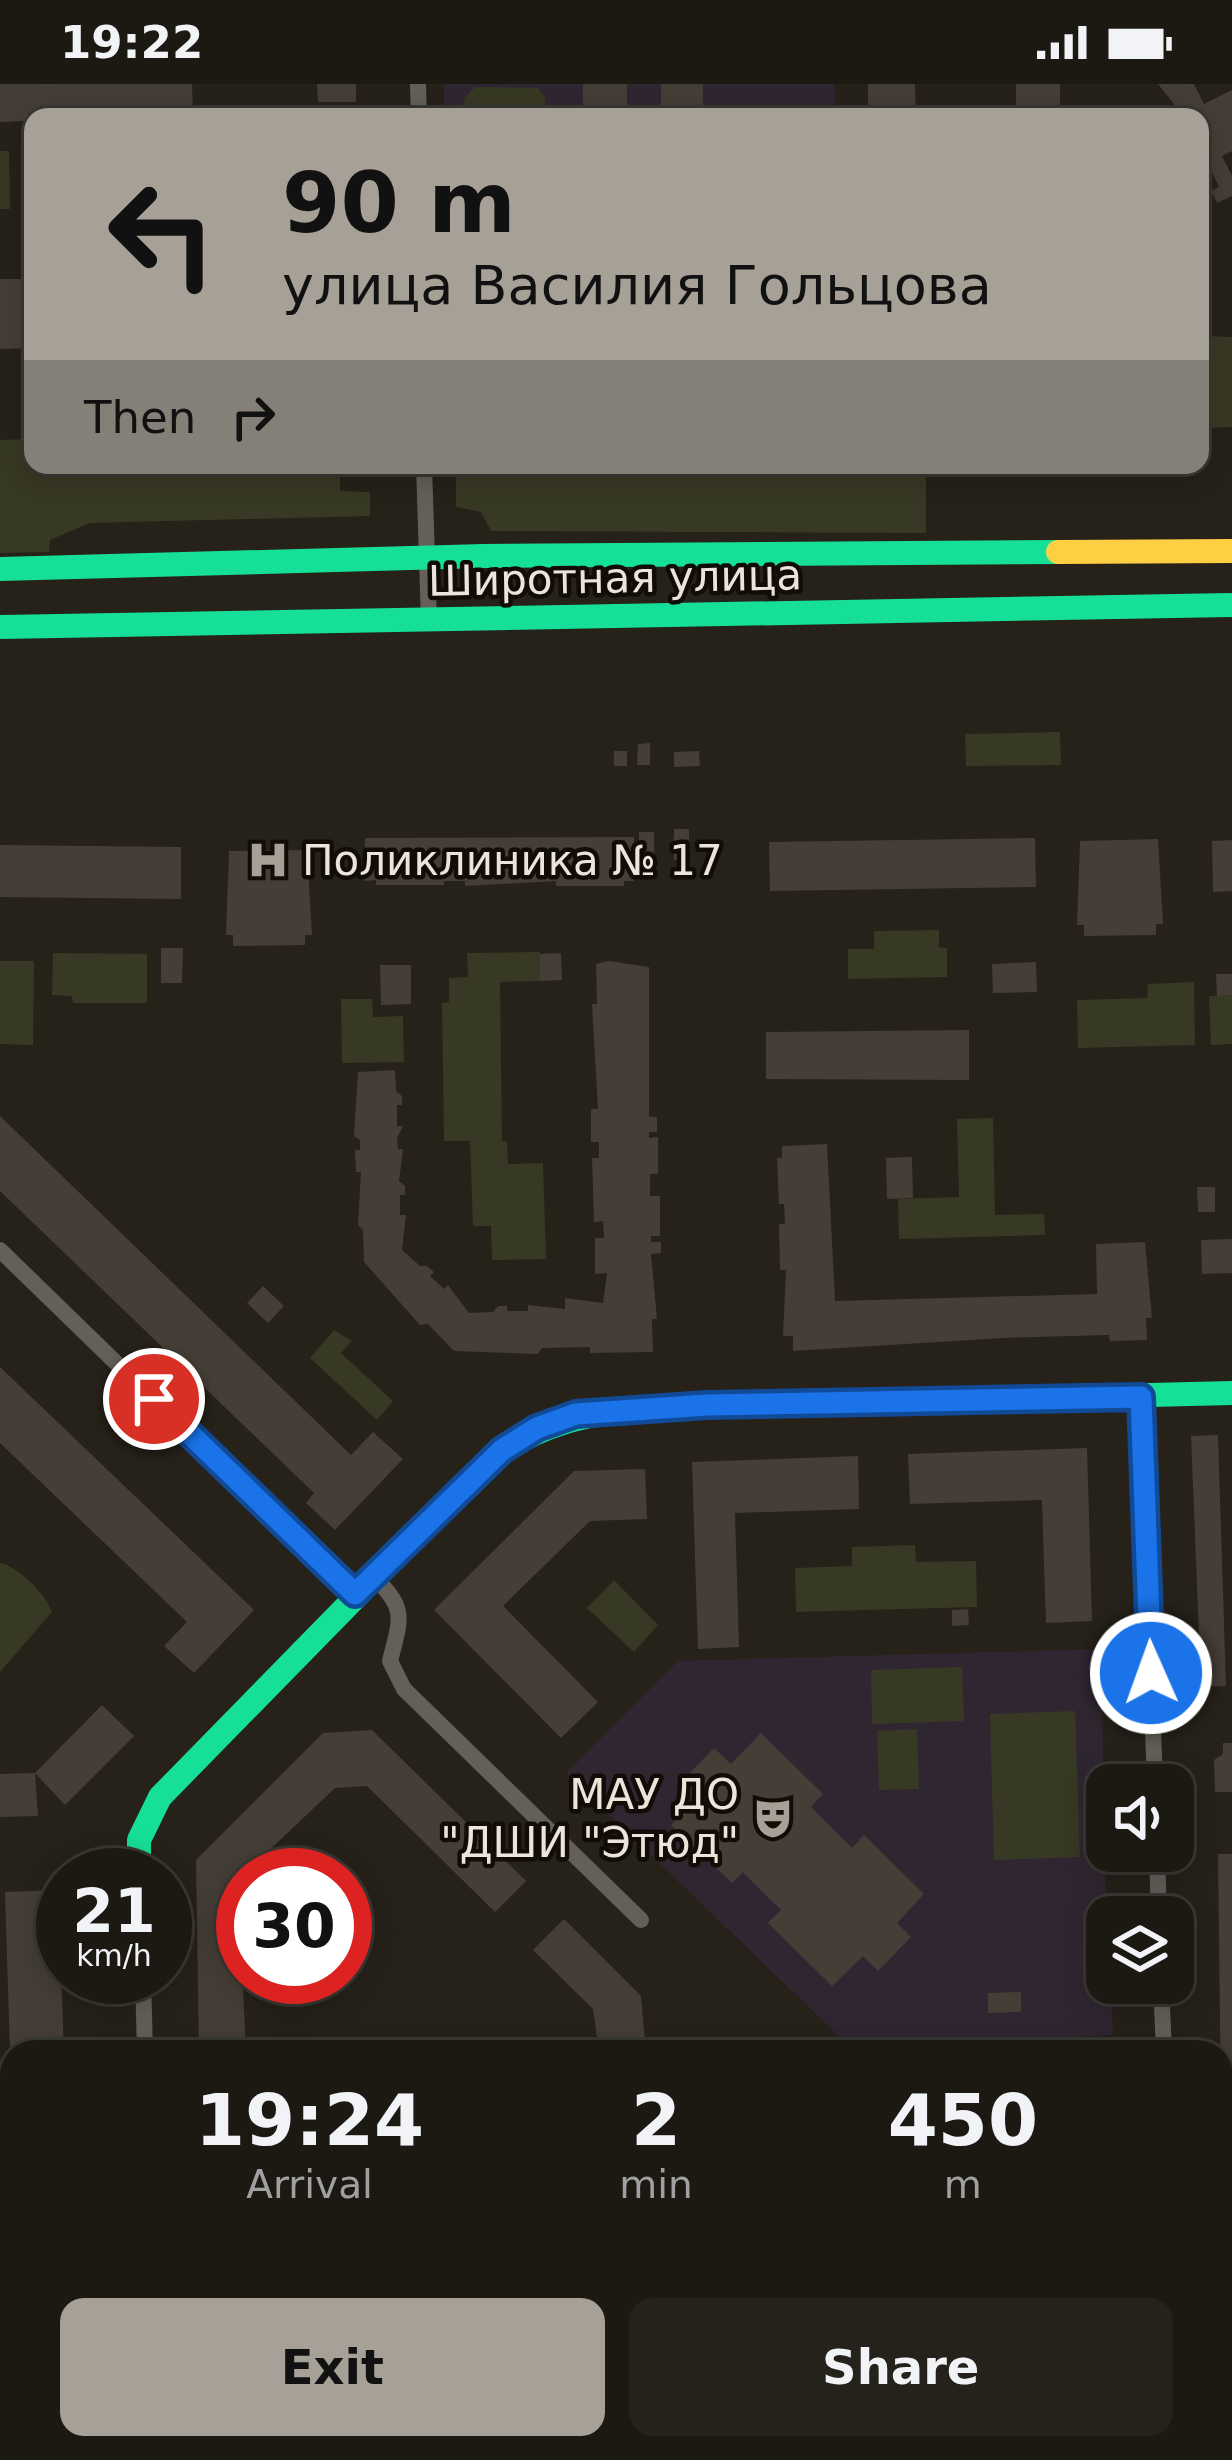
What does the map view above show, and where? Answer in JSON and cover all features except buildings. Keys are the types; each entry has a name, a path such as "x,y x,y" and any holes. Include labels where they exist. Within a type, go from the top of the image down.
{"main road":[{"name":"Широтная улица","path":"0,569 427,558 1232,551"},
{"name":"Широтная улица","path":"0,627 1232,605"},
{"path":"141,1848 143,1824 160,1797 364,1585 502,1450 537,1428 576,1414 707,1405 1232,1393"}],"street":[{"path":"424,474 429,622"},
{"path":"0,1250 364,1585 396,1599 400,1612 390,1660 404,1689 641,1920"},
{"path":"1141,1397 1154,1764"},
{"path":"143,2004 145,2040"},
{"path":"1163,2004 1164,2040"}],"shaded area":[{"path":"444,84 835,84 835,108 444,108"},
{"path":"1101,1649 1103,1764 1086,1764 1086,1872 1105,1872 1105,1896 1086,1896 1086,2004 1112,2004 1113,2035 843,2040 566,1773 678,1661"}],"green space":[{"path":"475,87 538,88 545,98 544,108 464,108 464,99"},
{"path":"0,151 9,151 10,209 0,209"},
{"path":"1209,336 1232,337 1232,427 1209,428"},
{"path":"24,439 24,474 340,474 340,491 370,492 370,516 90,523 50,540 49,552 0,553 0,440"},
{"path":"456,474 926,474 926,533 491,531 481,512 456,507"},
{"path":"1060,732 1061,765 966,766 965,734"},
{"path":"939,930 939,947 947,948 947,977 848,979 848,949 874,949 874,931"},
{"path":"540,952 540,981 500,982 502,1141 507,1142 508,1164 543,1163 546,1259 492,1260 491,1226 473,1226 470,1141 444,1141 442,1003 449,1002 449,978 468,977 467,953"},
{"path":"53,953 147,954 147,1003 73,1003 72,996 52,995"},
{"path":"0,961 34,961 33,1045 0,1044"},
{"path":"1194,982 1195,1045 1078,1048 1077,1000 1147,998 1148,984"},
{"path":"1232,995 1232,1044 1211,1045 1209,996"},
{"path":"341,999 372,999 373,1017 403,1016 404,1062 342,1063"},
{"path":"993,1118 995,1215 1044,1214 1045,1235 899,1239 898,1199 959,1197 957,1119"},
{"path":"334,1330 352,1341 341,1353 393,1401 377,1420 310,1358"},
{"path":"915,1545 916,1562 976,1561 977,1607 796,1612 795,1568 852,1566 852,1547"},
{"path":"0,1563 31,1582 52,1612 0,1672"},
{"path":"614,1580 658,1625 634,1652 587,1608"},
{"path":"962,1667 964,1721 872,1724 871,1670"},
{"path":"1075,1711 1080,1857 994,1860 990,1714"},
{"path":"917,1729 919,1789 879,1790 877,1731"}],"traffic: fast":[{"path":"0,569 484,556 1058,552"},
{"path":"0,627 1232,605"},
{"path":"139,1848 160,1797 487,1463 547,1429 589,1416 657,1407 1232,1393"}],"traffic: slow":[{"path":"1058,552 1232,551"}],"place":[{"name":"Поликлиника № 17","path":"268,860"},
{"name":"МАУ ДО \"ДШИ \"Этюд\"","path":"773,1818"}],"route":[{"path":"154,1399 355,1594 502,1450 537,1428 576,1414 707,1405 1141,1397 1151,1673"}]}
